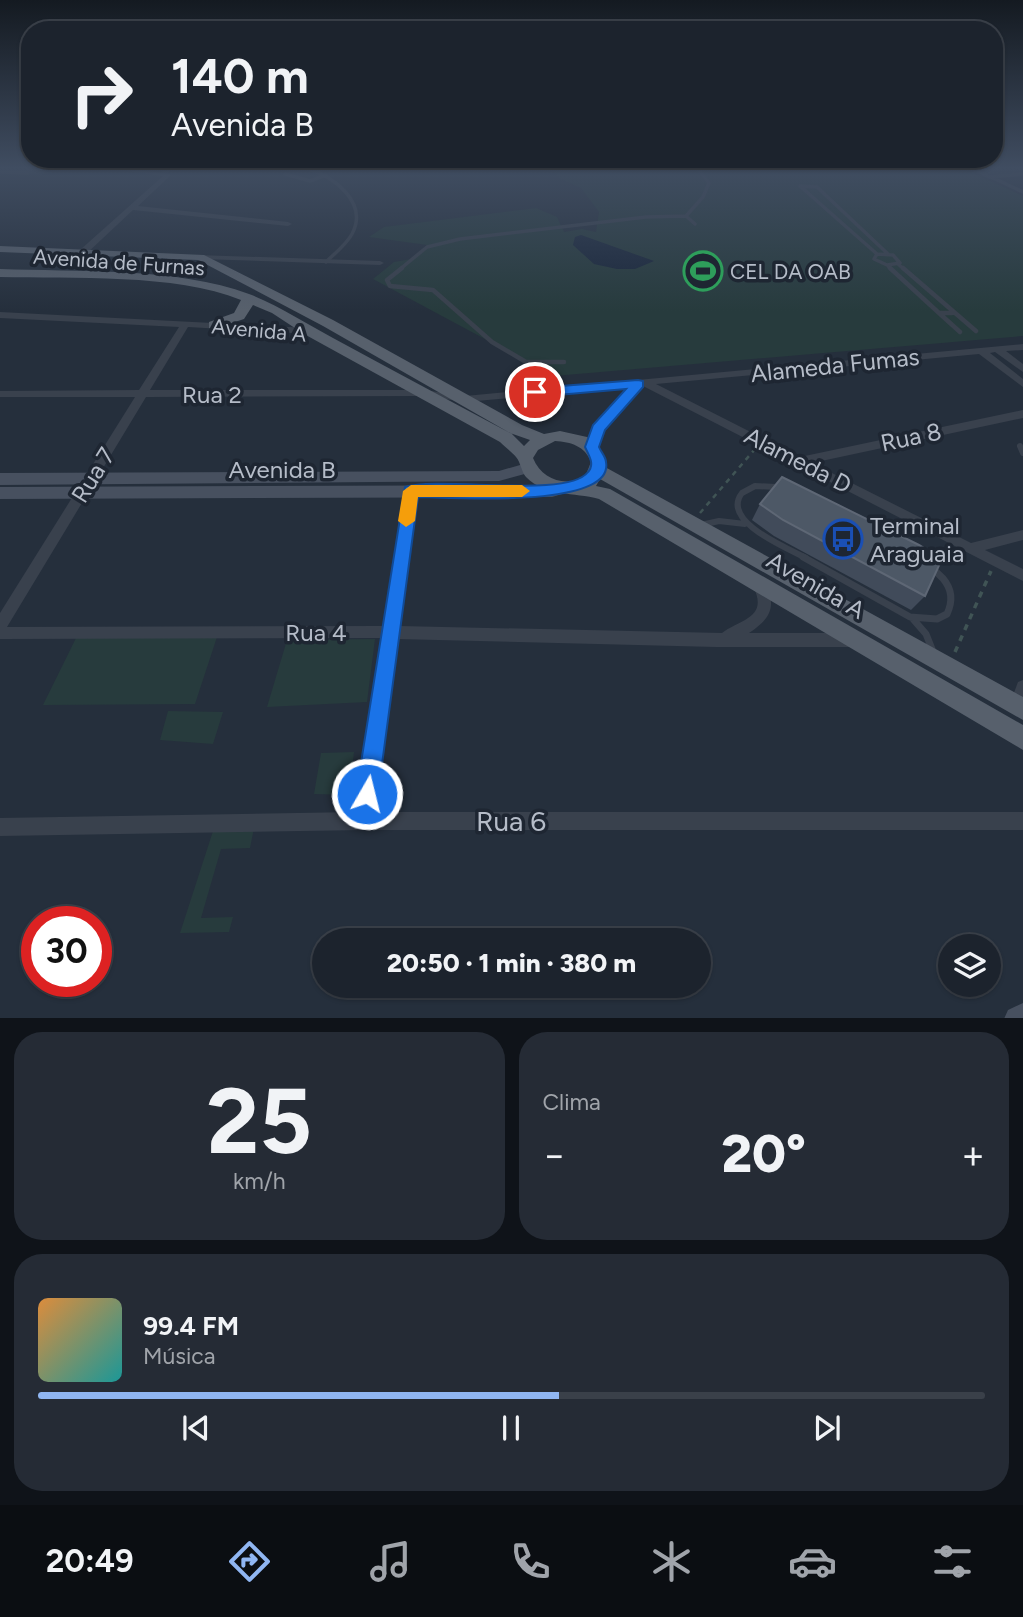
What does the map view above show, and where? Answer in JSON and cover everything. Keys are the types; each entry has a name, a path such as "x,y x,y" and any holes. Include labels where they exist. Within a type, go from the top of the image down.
{"main road":[{"name":"Avenida de Furnas","path":"0,249 200,257 219,265"},
{"name":"Avenida A","path":"219,265 527,435 543,439"},
{"name":"Avenida de Furnas","path":"0,274 175,282 214,287 247,297 293,318 309,331"},
{"path":"214,325 239,316 248,304 247,297"},
{"name":"Avenida A","path":"309,331 506,438 527,462"},
{"path":"553,436 575,438 592,447 599,462 598,470 588,482 571,487 545,485 527,462 532,446 543,439 553,436"},
{"name":"Avenida A","path":"598,470 698,521 1021,700"},
{"name":"Avenida A","path":"571,487 604,494 1023,737"}],"street":[{"path":"83,252 124,216"},
{"path":"206,216 288,224"},
{"name":"Avenida de Furnas","path":"200,257 380,263"},
{"name":"Avenida de Furnas","path":"219,265 243,258"},
{"name":"Avenida A","path":"0,315 309,331"},
{"name":"Rua 7","path":"0,625 185,325"},
{"name":"Alameda Fumas","path":"465,399 1023,347"},
{"path":"997,349 1023,369"},
{"path":"980,350 1023,384"},
{"path":"575,438 598,428 642,384"},
{"name":"Alameda D","path":"642,384 1023,575"},
{"name":"Rua 2","path":"0,394 424,393 465,399"},
{"name":"Rua 8","path":"800,461 1023,414"},
{"path":"592,447 598,428"},
{"name":"Avenida B","path":"0,479 499,476 527,462"},
{"name":"Avenida B","path":"0,493 552,491 571,487"},
{"path":"363,821 411,491"},
{"path":"971,548 1023,535"},
{"name":"Rua 4","path":"716,640 752,625 763,613 766,596 752,578"},
{"name":"Rua 4","path":"0,633 391,632 716,640 857,640"},
{"name":"Rua 6","path":"0,827 363,821 1023,821"},
{"path":"1017,1018 1023,1016"}],"lane":[{"path":"326,262 352,235 356,225 355,216"},
{"path":"564,362 526,362 492,342 433,290 390,286 387,279 427,247 460,239 646,217 686,216 695,223"},
{"path":"833,216 877,254 888,254"},
{"path":"847,216 888,254 899,259 899,265"},
{"path":"877,254 874,259 888,265 960,332"},
{"path":"888,265 899,265 976,331"},
{"path":"939,313 952,313"},
{"path":"1020,446 1023,453"},
{"path":"747,525 736,509 740,494 755,485 776,487 933,568 950,588 953,599 951,607 946,615 937,619 910,617"},
{"path":"698,521 747,525 910,617 944,659"}],"path":[{"path":"698,521 757,447"},
{"path":"944,659 995,564"}],"green space":[{"name":"CEL DA OAB","path":"476,216 554,216 557,217 564,232 582,229 596,232 598,216 1023,216 1023,336 554,376 373,279 394,262 411,259 427,245 369,237 384,227"},
{"path":"217,637 195,704 43,705 76,638"},
{"path":"375,639 367,702 267,707 287,640"},
{"path":"168,711 223,712 213,744 160,740"},
{"path":"354,752 349,795 314,794 321,753"},
{"path":"254,828 250,848 221,849 201,918 233,917 229,932 180,933 213,831"}],"water":[{"path":"581,235 654,261 635,269 617,269 594,264 573,245 575,237"}],"building":[{"path":"782,477 942,559 925,596 783,520 760,504"}],"slow traffic":[{"path":"406,521 411,491 522,491"}],"place":[{"name":"CEL DA OAB","path":"703,271"},
{"name":"Terminal Araguaia","path":"843,539"}],"route":[{"path":"367,794 411,491 552,491 583,485 593,478 598,470 597,454 592,447 598,428 638,384 535,392"}]}
